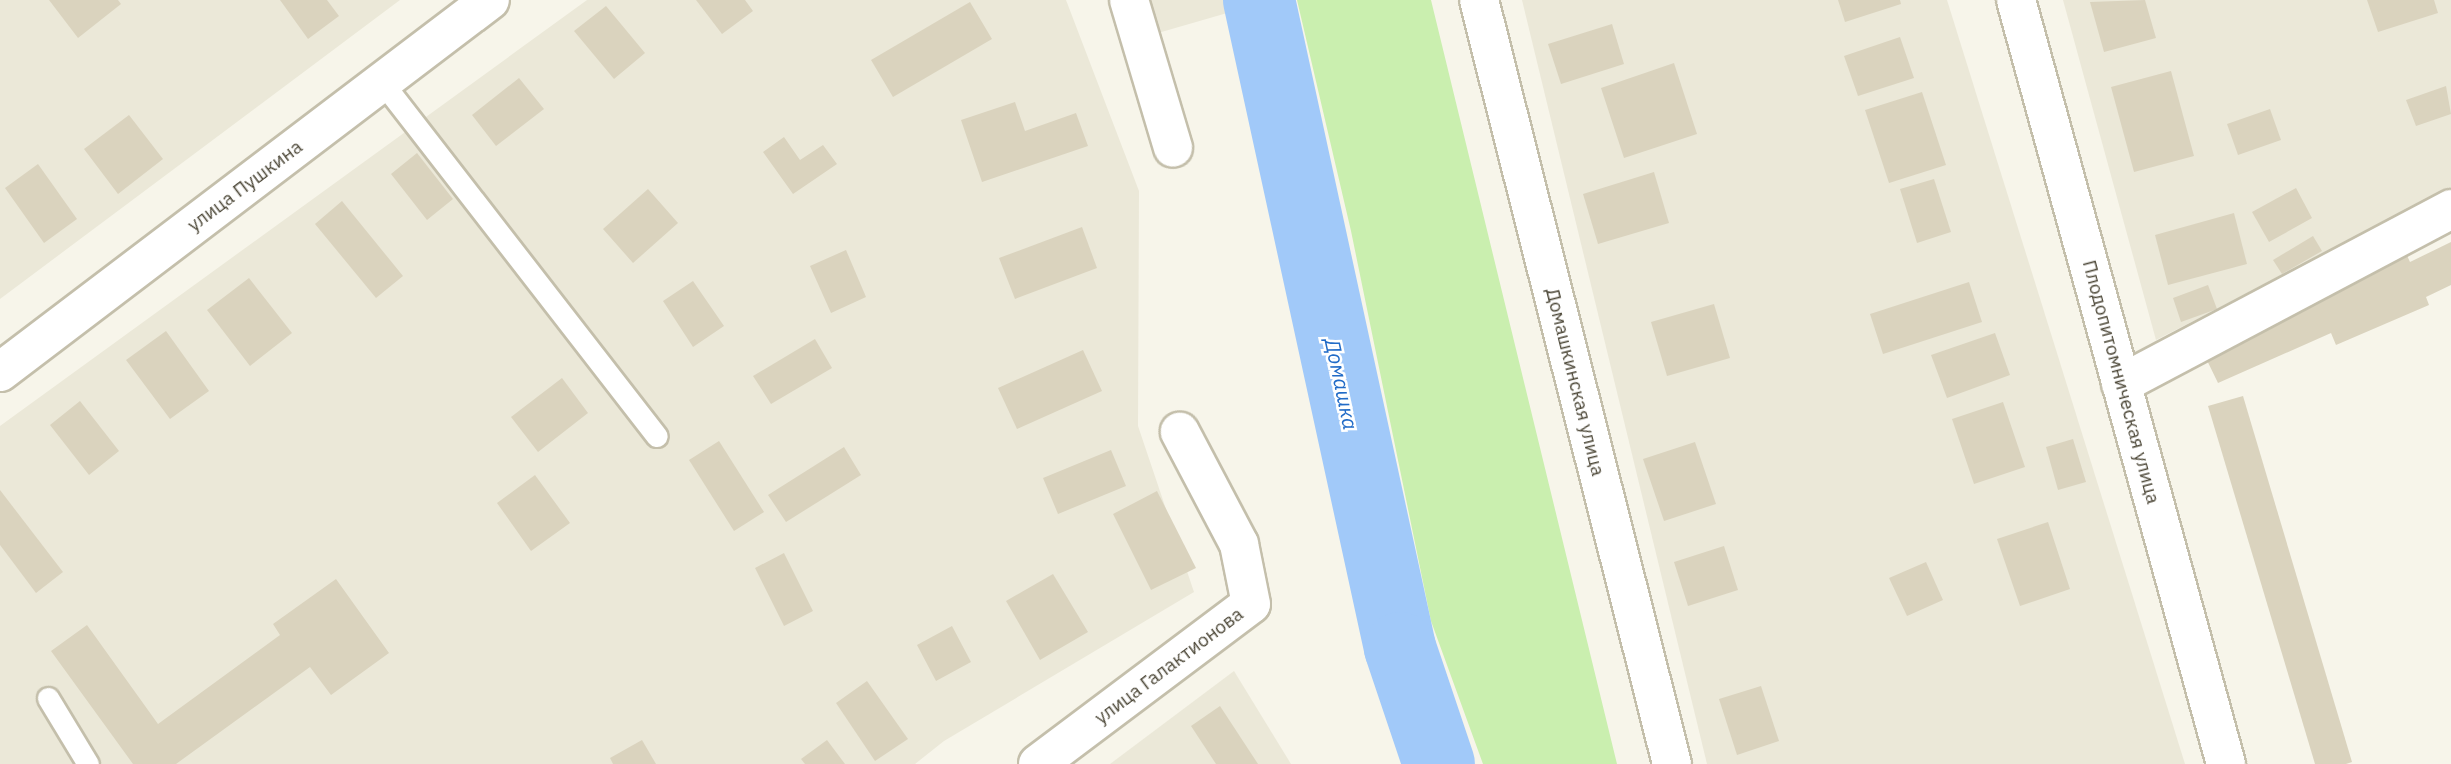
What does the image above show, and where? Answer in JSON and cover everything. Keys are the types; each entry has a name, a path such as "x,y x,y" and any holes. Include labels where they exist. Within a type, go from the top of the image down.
{"street":[{"name":"улица Пушкина","path":"0,372 491,0"},
{"path":"1129,0 1173,148"},
{"name":"Домашкинская улица","path":"1479,0 1672,764"},
{"name":"Плодопитомническая улица","path":"2016,0 2226,764"},
{"path":"2122,384 2451,209"},
{"name":"улица Галактионова","path":"1038,764 1251,604 1239,544 1180,432"}],"lane":[{"path":"382,82 657,436"},
{"path":"48,698 88,764"}],"shaded area":[{"path":"0,0 400,0 0,299"},
{"path":"587,0 1066,0 1139,191 1138,426 1194,592 944,741 915,764 0,764 0,426"},
{"path":"1143,0 1238,0 1241,9 1158,33"},
{"path":"1522,0 1947,0 2185,764 1707,764"},
{"path":"2063,0 2451,0 2451,189 2156,340"},
{"path":"1234,671 1291,764 1110,764"}],"green space":[{"path":"1297,0 1431,0 1617,764 1483,764 1431,621 1351,231"}],"building":[{"path":"49,0 118,0 121,4 78,38"},
{"path":"280,0 327,0 339,16 308,39"},
{"path":"696,0 745,0 753,11 722,34"},
{"path":"1838,0 1900,0 1901,4 1845,22"},
{"path":"2145,0 2156,38 2104,52 2090,2"},
{"path":"2367,0 2434,0 2438,13 2378,32"},
{"path":"970,2 992,39 893,97 871,60"},
{"path":"606,6 645,53 614,79 574,31"},
{"path":"1612,24 1624,64 1561,84 1548,44"},
{"path":"1900,37 1914,78 1858,96 1844,56"},
{"path":"1674,63 1697,134 1624,158 1601,88"},
{"path":"2171,71 2194,156 2134,172 2111,87"},
{"path":"519,78 544,109 496,146 472,115"},
{"path":"2446,86 2451,114 2416,126 2406,100"},
{"path":"1922,92 1946,165 1889,183 1865,110"},
{"path":"1015,102 1025,131 1076,113 1088,146 982,182 961,120"},
{"path":"2270,109 2281,140 2238,155 2227,124"},
{"path":"129,115 163,159 118,194 84,149"},
{"path":"784,137 800,160 823,145 837,164 793,194 763,152"},
{"path":"417,153 453,199 427,220 391,174"},
{"path":"38,164 77,219 44,243 5,188"},
{"path":"1654,172 1669,223 1598,244 1583,194"},
{"path":"1934,179 1951,232 1917,243 1900,189"},
{"path":"2296,188 2312,218 2269,242 2252,212"},
{"path":"648,189 678,223 633,263 603,229"},
{"path":"342,201 403,276 376,298 315,224"},
{"path":"2234,213 2247,264 2168,285 2155,235"},
{"path":"1082,227 1097,268 1015,299 999,258"},
{"path":"2313,236 2322,251 2282,274 2273,260"},
{"path":"2451,242 2451,285 2426,297 2429,305 2336,345 2331,333 2218,383 2201,348 2404,249 2410,262"},
{"path":"846,250 866,297 831,313 810,266"},
{"path":"249,278 292,333 250,366 207,310"},
{"path":"693,281 724,326 693,347 663,301"},
{"path":"1969,282 1982,322 1883,354 1870,314"},
{"path":"2208,285 2217,309 2181,322 2173,298"},
{"path":"1714,304 1730,358 1667,376 1651,322"},
{"path":"166,331 209,391 170,419 126,360"},
{"path":"1995,333 2010,375 1947,398 1931,355"},
{"path":"815,339 832,368 771,404 753,376"},
{"path":"1083,350 1102,391 1017,429 998,388"},
{"path":"562,378 588,413 538,452 511,417"},
{"path":"2243,396 2352,762 2346,764 2315,764 2208,406"},
{"path":"80,401 119,451 89,475 50,425"},
{"path":"2003,402 2025,467 1974,484 1952,419"},
{"path":"2073,439 2086,482 2058,490 2046,447"},
{"path":"719,441 764,512 734,531 689,460"},
{"path":"1695,442 1716,504 1664,521 1643,459"},
{"path":"844,447 861,475 786,522 768,495"},
{"path":"1111,450 1126,486 1058,514 1043,478"},
{"path":"535,475 570,523 531,551 497,503"},
{"path":"0,490 63,572 36,593 0,545"},
{"path":"1157,491 1196,568 1151,590 1113,514"},
{"path":"2048,522 2070,589 2020,606 1997,539"},
{"path":"1724,546 1738,590 1688,606 1674,562"},
{"path":"784,553 813,611 784,626 755,568"},
{"path":"1926,562 1943,600 1907,616 1889,578"},
{"path":"1053,574 1088,632 1040,660 1006,601"},
{"path":"336,579 389,653 331,695 310,667 176,764 133,764 51,651 87,625 158,724 280,635 273,624"},
{"path":"952,626 971,662 936,681 917,645"},
{"path":"867,681 908,739 875,761 836,703"},
{"path":"1761,686 1779,741 1737,755 1719,699"},
{"path":"1220,706 1258,764 1216,764 1191,726"},
{"path":"642,740 656,764 613,764 610,758"},
{"path":"827,740 845,764 805,764 801,759"}],"waterway":[{"name":"Домашка","path":"1259,0 1400,648 1439,764"}]}
